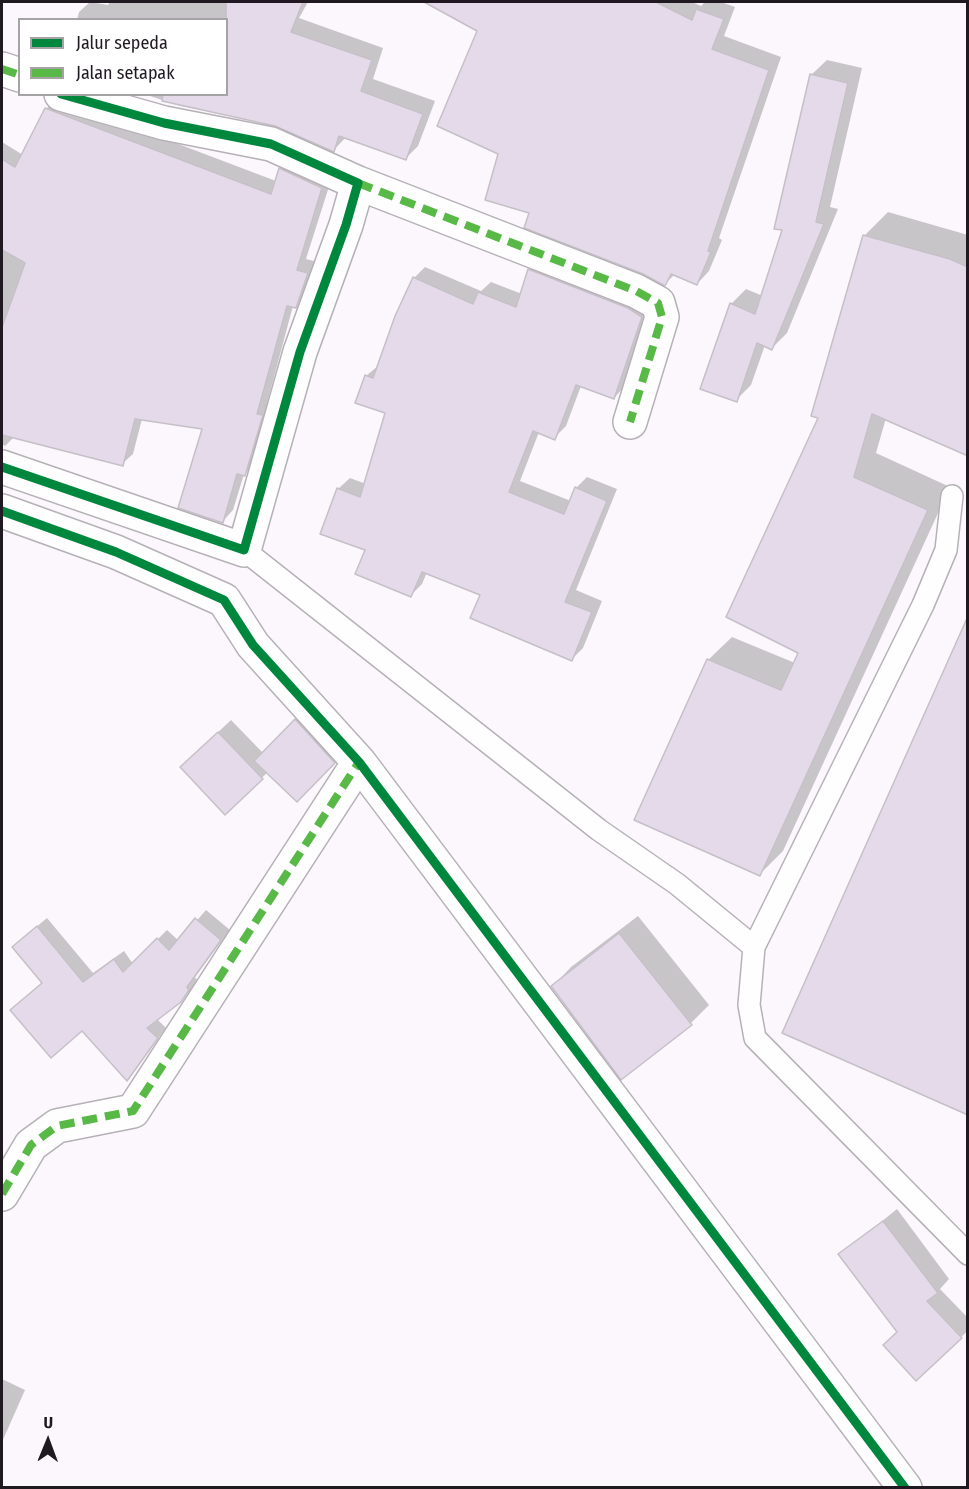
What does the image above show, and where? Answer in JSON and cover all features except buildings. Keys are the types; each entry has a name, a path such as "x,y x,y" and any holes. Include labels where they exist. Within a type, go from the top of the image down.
{"street":[{"path":"2,69 18,74"},
{"path":"68,96 164,123 271,144 358,183 636,291 657,303 662,317 630,422"},
{"path":"2,467 244,550 300,352 346,225 358,183"},
{"path":"2,511 116,552 224,600 253,645 359,762 905,1488"},
{"path":"2,1194 30,1144 57,1126 134,1111 359,762"}],"lane":[{"path":"952,496 946,550 923,604 754,947 749,1005 755,1038 968,1254"},
{"path":"244,550 599,830 677,884 754,947"}],"marked path":[{"path":"2,69 18,74"},
{"path":"358,183 636,291 658,303 662,317 630,422"},
{"path":"2,1194 31,1145 57,1126 133,1111 359,762"}],"cycle path":[{"path":"2,467 244,550 300,352 346,225 358,183 271,144 164,123 68,96"},
{"path":"2,511 116,552 224,600 253,645 359,762 905,1488"}]}
